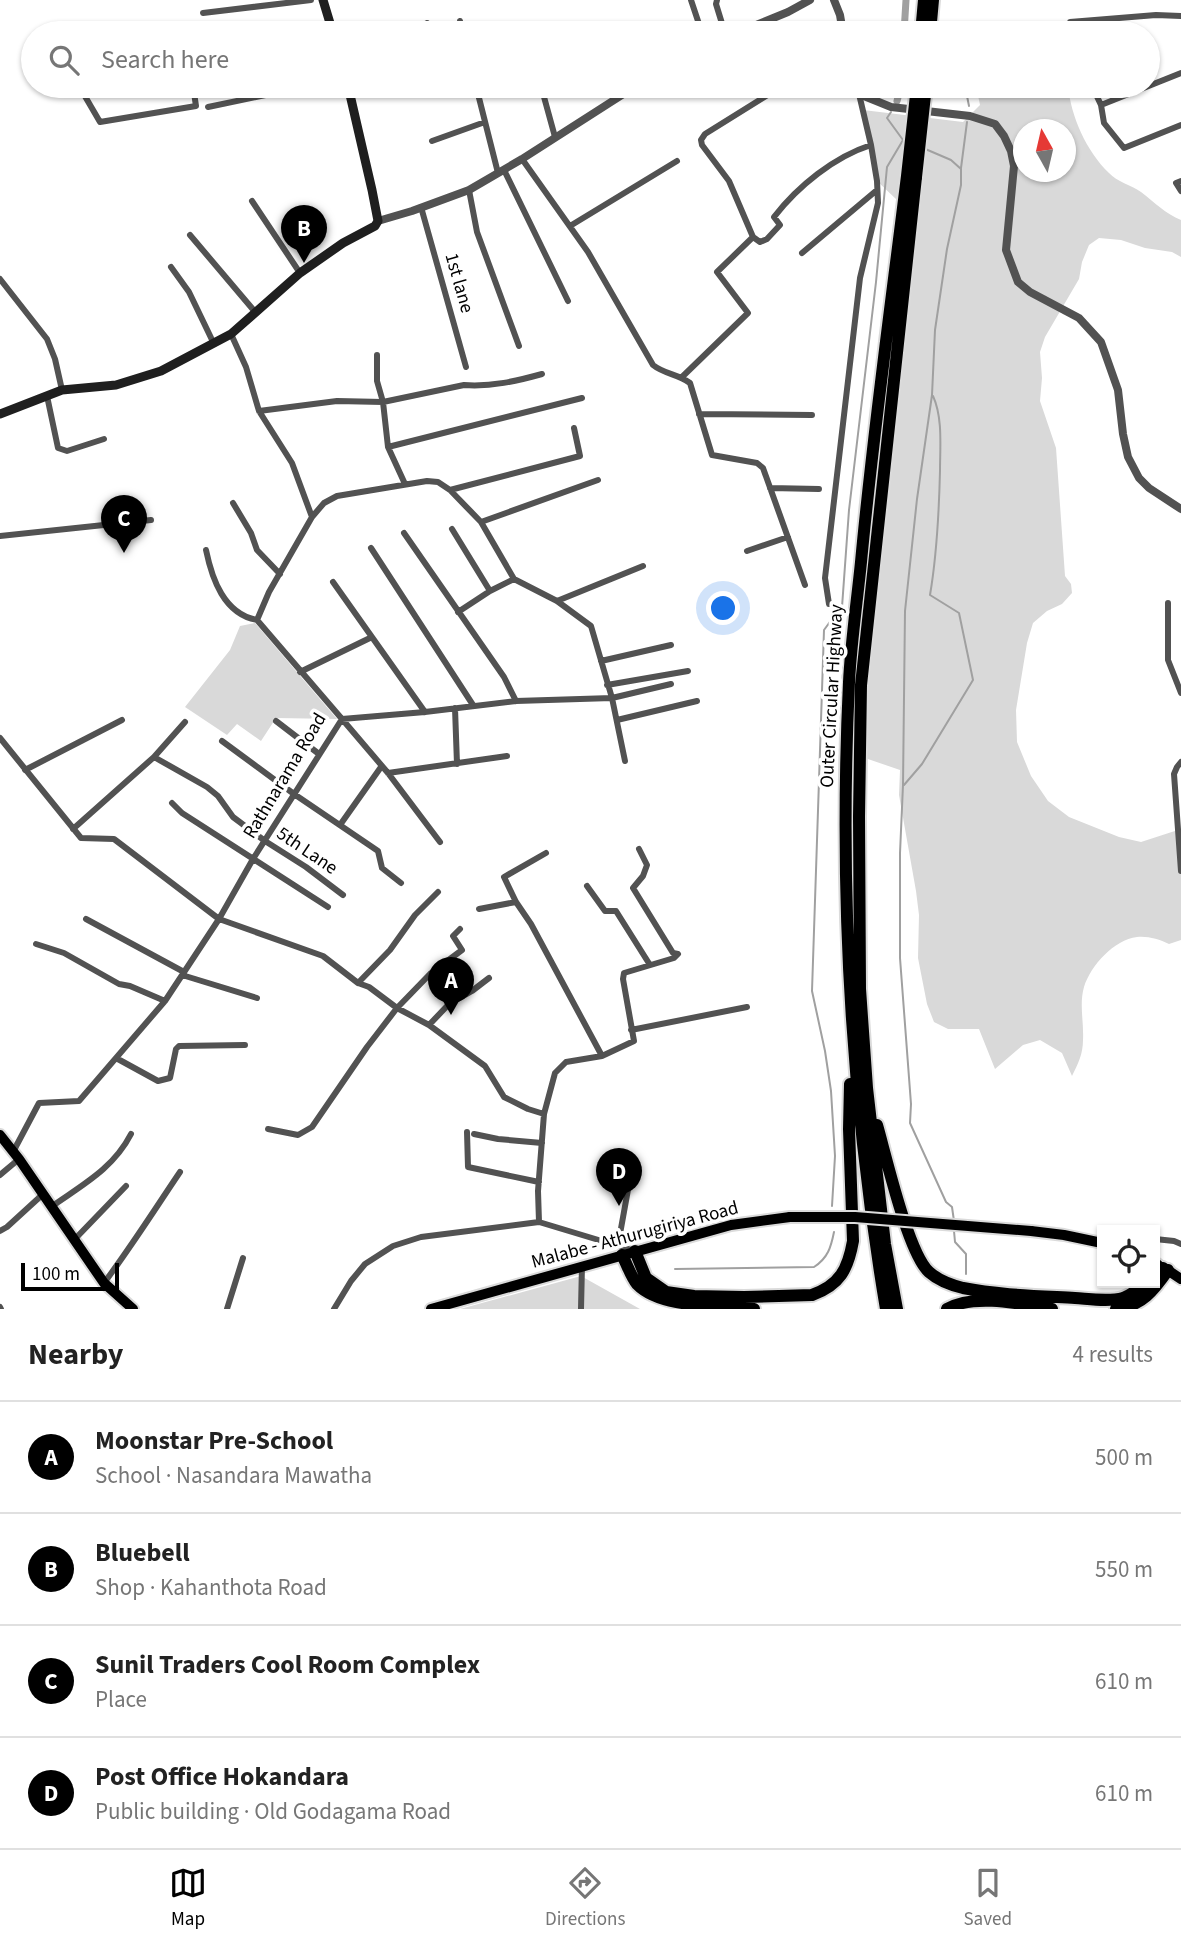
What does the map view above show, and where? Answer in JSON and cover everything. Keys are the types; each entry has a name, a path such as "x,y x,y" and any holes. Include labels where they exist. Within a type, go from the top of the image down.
{"highway":[{"path":"922,21 924,0"},
{"path":"931,21 933,0"},
{"name":"Outer Circular Highway","path":"897,1309 885,1244 867,1088 860,989 861,685 912,177 915,98"},
{"name":"Outer Circular Highway","path":"886,1309 862,1140 848,958 845,822 849,680 870,464 924,98"},
{"path":"625,1250 646,1278 666,1292 679,1295 812,1296 838,1280 845,1271 853,1241 849,1129 852,1016"},
{"path":"867,1088 908,1234 929,1272 948,1283 964,1288 1032,1296 1102,1299 1124,1297 1140,1288"},
{"path":"625,1250 637,1284 649,1294 668,1303 754,1309"},
{"path":"1116,1309 1144,1299 1149,1288"},
{"path":"947,1309 957,1303 976,1300 1052,1309"}],"main road":[{"path":"323,0 329,21"},
{"path":"0,414 62,390 116,385 161,371 231,334 300,273 343,243 375,226 377,221 372,190 351,98"},
{"path":"0,1135 104,1283 133,1309"},
{"name":"Malabe - Athurugiriya Road","path":"431,1309 625,1250 731,1225 790,1217 855,1217 1031,1231 1097,1241"},
{"path":"1160,1268 1181,1279"}],"street":[{"path":"202,13 311,0"},
{"path":"691,0 698,21"},
{"path":"717,0 718,21"},
{"path":"766,20 810,0"},
{"path":"834,0 841,21"},
{"path":"1082,21 1156,15 1181,16"},
{"path":"1160,81 1181,73"},
{"path":"86,98 100,122 196,106 194,98"},
{"path":"208,107 251,98"},
{"path":"479,98 501,171 568,301"},
{"path":"544,98 555,137"},
{"path":"377,221 469,190 617,98"},
{"path":"763,98 705,134 701,140 729,181 753,237 760,242 767,239 780,225 774,217 782,206 826,167 872,145"},
{"path":"829,604 825,578 860,278 878,203 872,145 860,98"},
{"path":"874,98 891,107 970,116 995,124 1004,136 1014,166 1006,250 1018,282 1030,292 1079,318 1101,342 1118,390 1128,457 1139,478 1149,488 1181,509"},
{"path":"1098,98 1104,123 1124,148 1181,125"},
{"path":"1101,105 1118,98"},
{"path":"432,141 485,122"},
{"path":"522,159 588,253 653,365 690,383 712,455 757,463 763,468 805,585"},
{"path":"570,226 677,161"},
{"path":"1181,181 1176,183 1181,191"},
{"path":"469,190 477,232 519,346"},
{"path":"802,253 877,190"},
{"path":"252,201 300,273"},
{"name":"1st lane","path":"421,207 466,367"},
{"path":"190,235 256,313"},
{"path":"682,377 748,313 717,272 753,237"},
{"path":"171,267 189,292 214,344"},
{"path":"0,279 47,339 62,390"},
{"path":"231,334 246,367 259,411 292,463 312,517"},
{"path":"377,355 377,382 383,402 388,447 405,484"},
{"path":"259,411 337,401 383,402 464,385 517,381 542,374"},
{"path":"47,396 58,448 67,451 104,439"},
{"path":"388,447 582,398"},
{"path":"699,414 812,415"},
{"path":"450,490 580,456 574,428"},
{"path":"481,522 598,480"},
{"path":"257,620 269,592 312,517 324,503 337,496 426,481 438,482 450,490 481,522 514,579 557,601 591,626 612,698 625,761"},
{"path":"770,488 819,489"},
{"path":"233,503 251,533 257,550 280,575"},
{"path":"0,536 151,520"},
{"path":"453,529 490,591"},
{"path":"404,533 504,677 516,701"},
{"path":"747,551 788,537"},
{"path":"371,548 473,705"},
{"name":"Rathnarama Road","path":"16,1156 38,1103 79,1101 165,1001 219,919 253,859 342,719 257,620 235,611 220,592 206,550"},
{"path":"557,601 643,566"},
{"path":"458,612 514,579"},
{"path":"333,582 425,712"},
{"path":"1168,603 1168,660 1181,693"},
{"path":"300,671 372,637"},
{"path":"601,661 671,645"},
{"path":"607,685 688,671"},
{"path":"342,719 516,701 612,698 671,684"},
{"path":"617,720 697,701"},
{"path":"455,708 457,764"},
{"path":"342,719 388,773 440,842"},
{"path":"25,769 122,720"},
{"path":"276,721 319,754"},
{"path":"73,829 154,757 185,722"},
{"path":"0,738 81,838 114,839 219,919 323,956 358,983 369,987 397,1008 429,1025 485,1066 504,1097 544,1114"},
{"path":"222,741 379,851 382,868 401,883"},
{"path":"388,773 507,756"},
{"name":"5th Lane","path":"154,757 206,787 218,796 233,817 343,895"},
{"path":"1181,762 1174,774 1181,871"},
{"path":"340,825 381,767"},
{"path":"172,803 182,813 328,907"},
{"path":"539,1222 544,1114 555,1073 566,1062 603,1056 634,1041 624,973 674,958 678,954 673,953 633,888 643,876 647,865 639,849"},
{"path":"546,853 504,877 603,1056"},
{"path":"587,886 605,911 616,911 650,965"},
{"path":"358,983 390,950 415,915 438,892"},
{"path":"479,909 516,902"},
{"path":"86,919 183,973 257,998"},
{"path":"268,1129 298,1135 313,1127 397,1008 430,974 462,950 453,936 460,929"},
{"path":"36,944 64,953 119,984 165,1001"},
{"path":"429,1025 449,1004 489,978"},
{"path":"631,1030 747,1007"},
{"path":"116,1058 158,1081 170,1078 179,1046 245,1045"},
{"path":"539,1182 468,1167 471,1133 498,1139 542,1143"},
{"path":"51,1207 104,1170 123,1150 131,1134"},
{"path":"0,1175 16,1156"},
{"path":"104,1283 180,1172"},
{"path":"334,1309 365,1264 393,1246 421,1237 539,1222 625,1250 631,1173"},
{"path":"74,1240 126,1186"},
{"path":"0,1231 42,1195"},
{"path":"1160,1240 1181,1244"},
{"path":"227,1309 243,1258"},
{"path":"581,1309 582,1265"}],"shaded area":[{"path":"979,98 1070,98 1076,119 1013,119 1013,182 1076,182 1076,119 1093,154 1109,173 1181,220 1181,257 1172,252 1145,248 1121,240 1099,238 1089,245 1079,279 1045,337 1040,352 1040,401 1056,448 1065,576 1071,584 1072,593 1062,604 1047,611 1033,623 1016,710 1017,742 1031,776 1048,801 1069,817 1119,837 1141,842 1181,829 1181,940 1169,944 1149,937 1128,939 1112,948 1098,962 1084,987 1083,1045 1072,1076 1062,1053 1040,1040 1023,1045 995,1069 979,1029 948,1029 934,1022 927,1004 918,958 919,915 899,795 900,770 865,758 869,660 916,218 877,181 863,110 963,122 980,105"},
{"path":"255,623 337,719 276,718 261,741 237,724 227,735 185,707 230,650 240,626"},
{"path":"581,1276 640,1309 460,1309"}],"waterway":[{"path":"905,21 906,0"},
{"path":"967,98 969,106"},
{"path":"832,1206 835,1156 831,1091 812,991 824,630 832,619 841,621 849,510 887,167 903,140 887,118 891,112"},
{"path":"961,168 967,122"},
{"path":"923,148 951,160 961,169 961,185 947,249 935,330 932,395 905,611 900,958 911,1104 910,1123 946,1202 952,1207 954,1221"},
{"path":"904,785 922,764 973,680 959,613 930,595 937,533 940,452 940,423 933,396"},
{"path":"954,1231 955,1242 966,1254 966,1274"},
{"path":"675,1269 814,1267 828,1252 834,1232"}],"place":[{"name":"Bluebell","path":"304,263"},
{"name":"Sunil Traders Cool Room Complex","path":"124,553"},
{"name":"Moonstar Pre-School","path":"451,1015"},
{"name":"Post Office Hokandara","path":"619,1206"}]}
